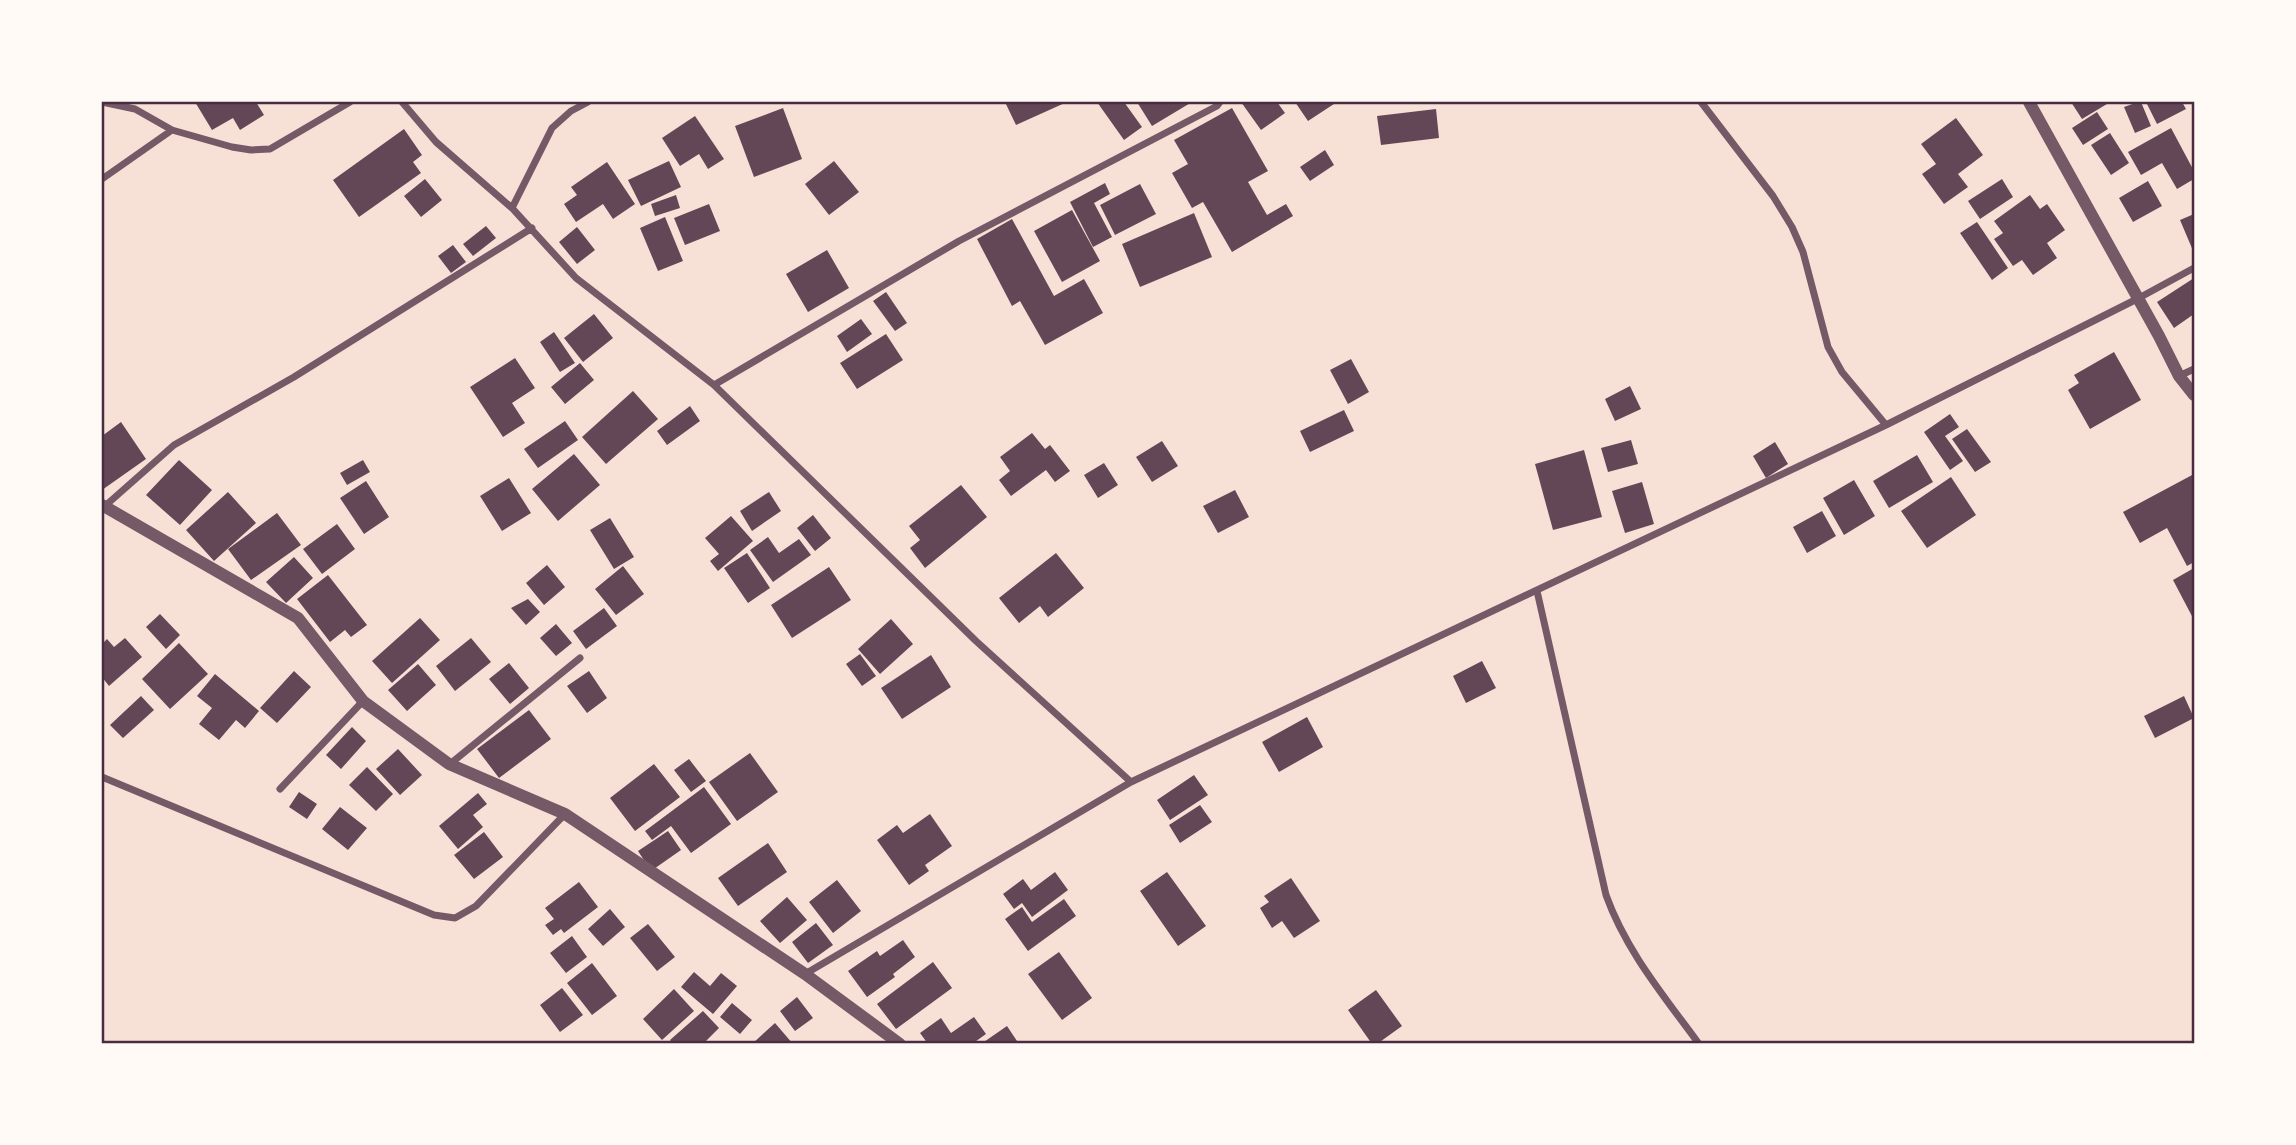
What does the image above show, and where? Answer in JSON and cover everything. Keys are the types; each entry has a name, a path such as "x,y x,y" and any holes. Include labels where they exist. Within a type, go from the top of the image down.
{"street":[{"path":"102,102 135,109 172,130 251,150 270,149 350,102"},
{"path":"402,102 436,142 512,208 576,278 714,385 976,641 1131,782"},
{"path":"512,208 552,128 571,111 588,102"},
{"path":"714,385 958,241 1217,106 1220,102"},
{"path":"1700,102 1773,196 1792,227 1803,252 1828,347 1842,372 1886,425"},
{"path":"2029,102 2179,376 2194,395"},
{"path":"102,179 172,130"},
{"path":"532,228 293,377 174,445 103,505 298,618 363,701 449,764 565,814 805,974 900,1044"},
{"path":"805,974 1131,782 1886,425 2194,268"},
{"path":"2179,376 2194,369"},
{"path":"1536,591 1606,895 1616,925 1632,952 1699,1044"},
{"path":"449,764 580,658"},
{"path":"281,789 363,701"},
{"path":"102,777 434,915 455,918 476,906 565,814"}],"building":[{"path":"195,102 256,102 264,115 240,130 233,118 212,130"},
{"path":"1005,102 1067,102 1016,125"},
{"path":"1097,102 1124,102 1142,127 1124,140"},
{"path":"1137,102 1192,102 1152,126"},
{"path":"1241,102 1277,102 1285,113 1261,130"},
{"path":"1295,102 1337,102 1308,121"},
{"path":"2071,102 2105,102 2107,104 2082,119"},
{"path":"2141,102 2151,126 2135,133 2124,107"},
{"path":"2146,102 2182,102 2186,109 2157,124"},
{"path":"783,108 802,159 754,177 735,126"},
{"path":"1232,108 1268,171 1248,182 1267,215 1286,204 1293,216 1232,252 1203,202 1192,208 1172,173 1188,164 1174,140"},
{"path":"1436,109 1439,138 1381,145 1377,116"},
{"path":"2097,112 2108,129 2083,145 2072,128"},
{"path":"695,116 724,159 708,169 699,154 680,166 662,138"},
{"path":"1956,118 1983,155 1958,174 1968,187 1944,204 1922,174 1936,164 1921,144"},
{"path":"2171,128 2194,171 2194,179 2177,189 2162,163 2141,175 2128,152"},
{"path":"404,129 422,155 413,162 421,173 359,217 333,180"},
{"path":"2110,133 2129,163 2111,175 2091,145"},
{"path":"1325,150 1334,165 1310,181 1300,167"},
{"path":"669,161 681,187 641,206 628,180"},
{"path":"834,161 859,192 829,215 805,184"},
{"path":"607,162 635,204 613,219 603,204 576,222 564,204 577,195 571,187"},
{"path":"425,179 442,200 421,217 404,196"},
{"path":"2002,179 2013,197 1980,219 1968,201"},
{"path":"2148,181 2162,206 2133,222 2119,198"},
{"path":"1105,183 1110,194 1094,203 1112,237 1093,247 1070,202"},
{"path":"1140,184 1156,214 1115,235 1100,205"},
{"path":"676,195 680,208 655,216 651,204"},
{"path":"2030,195 2040,209 2047,204 2065,230 2047,243 2057,258 2033,275 2022,260 2013,266 1994,239 2003,233 1994,221"},
{"path":"709,204 720,231 685,245 674,218"},
{"path":"1072,210 1100,261 1062,282 1034,231"},
{"path":"1194,213 1212,257 1140,287 1122,244"},
{"path":"2194,214 2194,253 2180,220"},
{"path":"665,217 683,261 658,271 640,228"},
{"path":"1012,219 1054,296 1084,279 1103,313 1045,345 1020,301 1012,306 977,239"},
{"path":"1977,222 2008,268 1992,280 1960,233"},
{"path":"486,226 496,238 473,256 463,244"},
{"path":"577,227 595,250 577,264 559,242"},
{"path":"453,245 466,262 451,273 438,256"},
{"path":"827,250 849,288 808,312 786,274"},
{"path":"2194,278 2194,314 2174,328 2157,302"},
{"path":"886,292 907,323 895,331 873,301"},
{"path":"594,314 613,338 583,362 564,338"},
{"path":"861,319 872,334 847,352 837,336"},
{"path":"554,332 575,363 560,372 540,342"},
{"path":"886,334 903,360 857,389 840,363"},
{"path":"2114,352 2141,400 2090,429 2068,390 2079,383 2074,375"},
{"path":"515,358 535,388 512,403 525,423 503,437 470,387"},
{"path":"1351,359 1369,392 1348,404 1330,370"},
{"path":"580,363 594,380 565,404 551,387"},
{"path":"1630,386 1641,409 1615,421 1605,399"},
{"path":"633,391 658,419 606,464 582,437"},
{"path":"690,406 700,421 667,445 657,431"},
{"path":"1344,410 1354,431 1310,452 1300,431"},
{"path":"1950,414 1959,427 1945,436 1963,461 1950,470 1924,432"},
{"path":"565,421 578,440 538,468 524,449"},
{"path":"121,422 146,459 102,490 102,436"},
{"path":"1967,429 1991,462 1975,472 1952,439"},
{"path":"1032,433 1045,449 1050,445 1070,471 1055,482 1046,470 1011,496 999,480 1010,471 1000,457"},
{"path":"1631,440 1638,464 1608,472 1601,448"},
{"path":"1162,441 1178,466 1152,482 1136,457"},
{"path":"1775,442 1788,464 1766,478 1753,456"},
{"path":"1584,450 1602,517 1553,530 1535,464"},
{"path":"574,454 600,485 558,521 532,489"},
{"path":"1917,455 1933,482 1889,508 1873,481"},
{"path":"179,460 212,490 180,525 146,495"},
{"path":"363,460 370,472 347,485 340,473"},
{"path":"1104,463 1118,485 1098,498 1084,475"},
{"path":"2194,474 2194,562 2187,566 2167,528 2140,543 2123,512"},
{"path":"1951,477 1976,515 1927,548 1901,511"},
{"path":"509,478 531,513 502,531 480,496"},
{"path":"1854,480 1875,516 1844,535 1823,498"},
{"path":"366,481 389,517 364,534 340,498"},
{"path":"1642,482 1654,524 1625,533 1612,491"},
{"path":"961,485 987,517 925,568 910,548 920,540 909,526"},
{"path":"1235,490 1249,517 1218,533 1203,506"},
{"path":"228,492 256,523 214,561 186,530"},
{"path":"769,492 781,511 752,531 740,511"},
{"path":"1822,511 1836,536 1807,553 1793,527"},
{"path":"277,513 301,545 251,580 228,549"},
{"path":"813,515 831,538 815,551 797,528"},
{"path":"731,516 753,541 718,571 710,561 719,554 705,538"},
{"path":"610,518 634,557 614,569 590,530"},
{"path":"337,524 355,549 322,574 303,549"},
{"path":"768,537 779,553 799,539 811,555 773,582 750,550"},
{"path":"747,553 770,588 748,603 724,568"},
{"path":"1056,553 1084,588 1048,617 1040,606 1019,623 999,598"},
{"path":"294,557 313,578 286,603 266,582"},
{"path":"547,565 565,587 544,605 526,583"},
{"path":"623,566 644,594 616,615 595,589"},
{"path":"829,567 851,600 792,638 771,605"},
{"path":"2194,568 2194,620 2173,580"},
{"path":"328,575 367,625 351,637 345,630 330,642 297,599"},
{"path":"528,599 540,612 526,625 511,608"},
{"path":"604,608 617,626 586,649 573,631"},
{"path":"160,614 180,635 166,649 146,627"},
{"path":"420,618 440,640 392,683 372,661"},
{"path":"891,619 913,644 880,674 858,649"},
{"path":"556,624 572,643 556,656 540,638"},
{"path":"125,638 142,657 109,686 102,677 102,644 107,639 114,647"},
{"path":"471,638 491,662 455,691 436,666"},
{"path":"179,643 208,674 170,709 142,679"},
{"path":"860,654 876,676 862,686 846,664"},
{"path":"931,655 951,687 902,719 881,688"},
{"path":"1482,661 1496,688 1466,703 1453,676"},
{"path":"509,663 529,688 510,704 489,679"},
{"path":"418,664 436,685 407,711 388,690"},
{"path":"294,671 311,687 277,723 260,708"},
{"path":"589,671 607,698 587,713 567,686"},
{"path":"215,674 259,711 245,728 236,720 219,740 199,724 212,708 197,696"},
{"path":"141,696 154,710 123,738 110,725"},
{"path":"2184,696 2194,718 2155,738 2144,716"},
{"path":"529,710 551,739 499,778 477,749"},
{"path":"1307,717 1323,747 1279,772 1262,742"},
{"path":"352,727 366,741 341,769 326,755"},
{"path":"398,749 422,775 400,795 376,769"},
{"path":"750,753 778,792 737,821 709,782"},
{"path":"689,759 706,781 691,792 674,770"},
{"path":"654,764 680,797 635,831 610,798"},
{"path":"367,767 393,794 376,811 349,785"},
{"path":"1194,775 1208,795 1170,820 1157,800"},
{"path":"704,787 731,824 691,853 671,826 652,840 645,831"},
{"path":"299,792 317,804 307,819 289,807"},
{"path":"478,793 487,804 473,815 483,827 458,849 439,826"},
{"path":"1200,805 1212,822 1180,843 1169,825"},
{"path":"340,807 367,828 348,850 322,829"},
{"path":"930,814 952,846 925,865 929,871 909,885 877,840 897,825 903,833"},
{"path":"668,831 681,850 651,871 638,851"},
{"path":"484,832 503,857 474,879 454,855"},
{"path":"768,843 787,872 738,906 718,878"},
{"path":"1055,872 1068,890 1032,917 1022,903 1014,909 1003,894 1023,879 1031,890"},
{"path":"1167,872 1206,926 1178,946 1140,891"},
{"path":"1291,878 1320,921 1294,938 1282,921 1272,928 1260,908 1269,902 1264,896"},
{"path":"837,880 861,911 833,933 809,902"},
{"path":"579,882 598,907 564,933 561,929 553,935 545,925 554,919 545,908"},
{"path":"787,897 807,920 780,943 760,921"},
{"path":"1064,899 1076,916 1028,951 1005,919 1022,907 1032,922"},
{"path":"610,909 625,927 603,946 588,929"},
{"path":"816,923 833,945 808,963 792,942"},
{"path":"648,924 675,957 657,971 630,938"},
{"path":"572,936 587,957 566,973 550,953"},
{"path":"903,940 915,957 893,974 895,977 867,997 848,971 877,951 880,956"},
{"path":"1059,952 1092,998 1062,1020 1028,974"},
{"path":"933,962 952,988 896,1029 877,1004"},
{"path":"592,963 617,996 592,1015 567,983"},
{"path":"694,972 710,986 721,973 737,986 713,1014 681,987"},
{"path":"562,988 583,1015 560,1032 540,1005"},
{"path":"674,989 694,1011 662,1040 643,1019"},
{"path":"1376,990 1402,1026 1377,1044 1372,1044 1348,1010"},
{"path":"797,997 813,1018 795,1031 780,1011"},
{"path":"732,1003 752,1020 740,1034 720,1017"},
{"path":"703,1011 719,1028 703,1044 673,1044 670,1040"},
{"path":"974,1017 986,1034 972,1044 928,1044 920,1033 941,1018 951,1033"},
{"path":"775,1023 793,1044 752,1044"},
{"path":"1007,1026 1019,1044 981,1044"}]}
